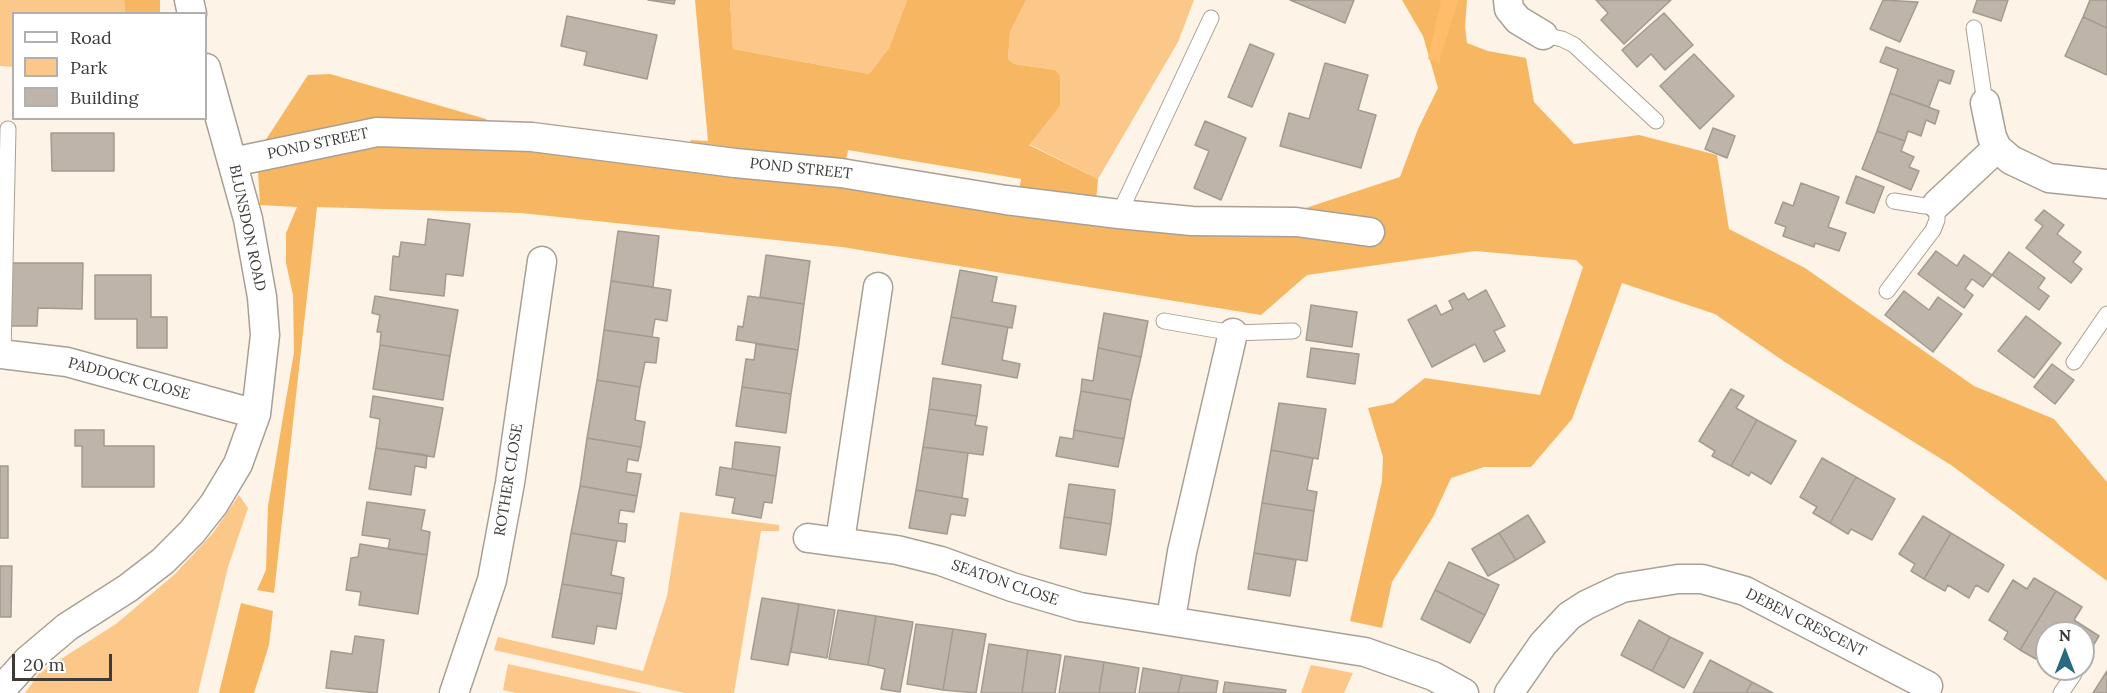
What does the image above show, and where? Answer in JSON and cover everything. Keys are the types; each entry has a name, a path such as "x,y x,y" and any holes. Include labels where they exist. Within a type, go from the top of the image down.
{"street":[{"path":"1508,0 1509,9 1518,20 1543,35"},
{"name":"BLUNSDON ROAD","path":"0,691 28,660 59,634 128,588 163,561 192,532 214,504 238,464 256,414 264,335 262,297 248,219 209,79"},
{"path":"1985,103 1992,137 1997,148 2011,160 2049,178 2107,184"},
{"name":"POND STREET","path":"233,162 377,132 532,136 735,163 841,172 972,195 1119,214 1192,222 1296,222 1370,232"},
{"path":"1937,204 1997,148"},
{"name":"ROTHER CLOSE","path":"454,693 492,580 510,483 542,261"},
{"path":"840,541 878,287"},
{"path":"1171,619 1182,552 1233,333"},
{"name":"PADDOCK CLOSE","path":"1,354 67,362 256,414"},
{"name":"SEATON CLOSE","path":"808,538 840,541 942,561 1039,596 1080,607 1171,619 1365,652 1433,676 1464,693"},
{"name":"DEBEN CRESCENT","path":"1509,693 1543,644 1569,616 1622,588 1658,580 1678,579 1702,579 1745,591 1930,690"}],"lane":[{"path":"1119,214 1211,18"},
{"path":"1974,28 1985,103"},
{"path":"1543,35 1562,39 1574,45 1656,121"},
{"path":"1,354 8,129"},
{"path":"1887,291 1933,230 1937,220 1937,204 1925,206 1894,201"},
{"path":"2074,362 2107,314"},
{"path":"1164,321 1233,333 1293,331"}],"green space":[{"path":"0,0 124,0 125,12 12,12 12,67 0,66"},
{"path":"730,0 907,0 889,48 869,74 733,49"},
{"path":"1026,0 1194,0 1178,42 1098,179 1029,144 1060,106 1055,70 1014,64 1008,59 1010,32"},
{"path":"239,495 248,508 228,567 198,693 25,693 39,673 116,624 175,574 213,533"},
{"path":"680,512 779,525 779,531 761,531 734,693 685,693 494,650 498,637 643,671 667,596"},
{"path":"508,664 643,693 516,693 503,690"},
{"path":"1311,665 1353,673 1344,693 1301,693"}],"shaded area":[{"path":"124,0 160,0 160,12 125,12"},
{"path":"695,0 730,0 733,49 869,74 889,48 907,0 1026,0 1010,32 1008,59 1014,64 1055,70 1060,76 1060,106 1029,145 1098,179 1096,201 1248,227 1400,177 1418,129 1438,88 1423,36 1402,0 1467,0 1465,27 1467,43 1488,51 1526,58 1534,102 1574,144 1639,135 1717,155 1729,229 1805,268 1974,386 2054,419 2107,482 2107,581 1951,465 1785,362 1715,314 1622,283 1572,419 1531,467 1484,467 1451,478 1433,517 1392,582 1382,628 1350,621 1382,481 1383,457 1368,408 1393,403 1425,378 1540,395 1583,267 1576,260 1475,251 1307,275 1261,315 842,247 521,213 317,207 274,593 257,590 266,570 268,506 294,352 293,295 286,263 286,233 297,207 260,205 258,171 265,141 308,75 330,74 486,119 514,146 701,158 690,140 708,141","holes":["848,150 1021,179 1019,190 845,165"]},
{"path":"1441,0 1458,0 1439,63 1428,59"},
{"path":"241,603 273,611 269,645 254,693 219,693"}],"building":[{"path":"648,0 675,0 674,4"},
{"path":"1290,0 1354,0 1345,23"},
{"path":"1596,0 1671,0 1624,44 1601,20 1608,13"},
{"path":"1883,0 1918,2 1900,42 1870,29"},
{"path":"1977,0 2008,0 2001,21 1973,12"},
{"path":"2090,0 2107,0 2107,28 2083,17"},
{"path":"1664,13 1693,45 1665,70 1651,54 1637,67 1622,50"},
{"path":"567,16 657,35 647,79 584,65 587,52 561,46"},
{"path":"2083,17 2107,28 2107,75 2065,56"},
{"path":"1250,44 1274,54 1252,107 1228,97"},
{"path":"1886,47 1954,71 1950,84 1939,80 1929,107 1890,93 1898,69 1880,62"},
{"path":"1694,54 1734,96 1700,129 1660,86"},
{"path":"1325,63 1368,75 1358,110 1376,115 1361,168 1280,146 1289,113 1309,119"},
{"path":"1890,93 1939,111 1935,124 1926,120 1921,136 1908,131 1905,141 1877,131"},
{"path":"1205,121 1246,138 1221,200 1194,188 1209,151 1195,145"},
{"path":"1713,128 1735,136 1727,158 1705,149"},
{"path":"1877,131 1905,141 1901,151 1914,157 1909,167 1919,171 1911,190 1862,169"},
{"path":"51,133 114,133 114,171 52,171"},
{"path":"1856,176 1884,187 1874,213 1846,203"},
{"path":"1801,183 1839,197 1828,227 1846,233 1839,251 1815,243 1814,247 1783,236 1786,227 1775,223 1783,202 1793,206"},
{"path":"2044,210 2064,225 2057,234 2081,252 2073,262 2082,269 2071,283 2026,248 2043,226 2035,220"},
{"path":"428,219 470,224 463,276 446,274 444,296 390,290 393,256 399,257 401,242 425,245"},
{"path":"618,231 659,236 653,287 611,281"},
{"path":"1936,251 1957,266 1964,255 1992,275 1983,287 1972,279 1965,289 1973,295 1964,308 1918,274"},
{"path":"2009,252 2045,278 2038,288 2049,296 2039,310 1992,275"},
{"path":"766,255 810,261 804,304 760,297"},
{"path":"10,263 83,263 82,309 38,308 37,326 10,326"},
{"path":"960,270 997,277 992,302 1016,306 1012,328 951,317"},
{"path":"95,275 151,275 151,317 167,317 167,348 137,348 137,319 95,319"},
{"path":"611,281 671,290 667,321 655,319 652,337 604,330"},
{"path":"1486,290 1505,326 1494,331 1505,351 1484,362 1475,344 1432,367 1408,320 1436,305 1441,315 1453,309 1449,301 1464,293 1468,300"},
{"path":"1904,291 1929,310 1938,297 1962,314 1933,352 1885,315"},
{"path":"375,296 458,310 450,356 380,345 381,332 377,332 380,315 372,313"},
{"path":"748,296 804,304 798,350 736,340 738,326 743,327"},
{"path":"1311,305 1357,312 1352,347 1306,340"},
{"path":"1104,313 1148,321 1141,357 1098,348"},
{"path":"2026,316 2061,343 2034,378 1998,351"},
{"path":"951,317 1008,327 1002,360 1020,364 1017,378 942,364"},
{"path":"604,330 659,338 656,363 645,362 640,387 597,380"},
{"path":"756,344 798,350 791,394 742,387 746,359 754,360"},
{"path":"380,345 450,356 443,400 373,389"},
{"path":"1098,348 1141,357 1131,400 1081,391 1082,379 1093,381"},
{"path":"1311,348 1359,354 1355,384 1307,377"},
{"path":"2052,364 2074,380 2055,404 2034,387"},
{"path":"933,378 981,385 977,416 929,409"},
{"path":"597,380 640,387 635,420 645,422 641,447 587,438"},
{"path":"742,387 791,394 786,433 736,426"},
{"path":"1731,389 1744,396 1736,408 1757,420 1731,466 1712,456 1715,451 1699,441"},
{"path":"1081,391 1131,400 1124,439 1074,430"},
{"path":"373,396 443,408 434,457 376,448 380,419 370,417"},
{"path":"1279,403 1326,409 1318,459 1271,450"},
{"path":"929,409 977,416 975,425 987,427 983,455 923,447"},
{"path":"1757,420 1796,441 1771,484 1751,472 1749,476 1731,466"},
{"path":"75,430 104,430 104,446 154,446 154,487 82,487 82,446 75,446"},
{"path":"1074,430 1124,439 1118,467 1056,456 1060,437 1073,439"},
{"path":"587,438 641,447 638,461 628,459 626,472 641,474 637,496 580,486"},
{"path":"735,442 780,447 776,476 732,469"},
{"path":"923,447 968,453 962,498 916,490"},
{"path":"376,448 427,455 426,468 415,466 411,495 369,489"},
{"path":"1271,450 1313,458 1307,490 1317,492 1314,511 1262,503"},
{"path":"1822,458 1856,477 1830,523 1813,513 1817,507 1800,497"},
{"path":"0,466 8,466 8,538 0,538"},
{"path":"720,467 776,476 772,503 764,502 761,518 732,513 735,498 716,495"},
{"path":"1856,477 1895,499 1872,540 1851,529 1848,534 1830,523"},
{"path":"1069,484 1115,490 1111,524 1064,517"},
{"path":"580,486 637,496 634,512 620,510 618,523 627,524 625,542 571,533"},
{"path":"916,490 968,499 965,516 951,514 947,534 909,528"},
{"path":"367,502 425,510 421,530 430,532 427,555 388,549 390,539 362,535"},
{"path":"1262,503 1314,511 1307,561 1254,553"},
{"path":"1528,515 1545,542 1516,560 1499,533"},
{"path":"1923,516 1951,533 1924,579 1911,571 1915,564 1899,554"},
{"path":"1064,517 1111,524 1106,555 1060,548"},
{"path":"571,533 617,541 611,575 624,578 622,594 562,584"},
{"path":"1499,533 1516,560 1488,576 1472,549"},
{"path":"1951,533 2004,565 1988,592 1976,585 1969,598 1948,585 1945,591 1924,579"},
{"path":"360,544 427,555 418,614 359,605 361,592 346,590 351,558 358,557"},
{"path":"1254,553 1296,560 1290,596 1248,589"},
{"path":"1449,562 1499,585 1485,615 1435,590"},
{"path":"0,566 12,566 11,617 0,617"},
{"path":"2034,578 2056,591 2038,621 2035,621 2035,625 2020,650 2004,639 2008,632 1989,620 2013,580 2027,589"},
{"path":"562,584 622,594 616,629 597,626 594,644 552,637"},
{"path":"1435,590 1485,615 1470,643 1421,619"},
{"path":"2056,591 2082,607 2074,620 2076,621 2038,621"},
{"path":"762,598 799,604 788,665 751,659"},
{"path":"799,604 835,610 827,658 791,652"},
{"path":"838,610 876,616 868,665 829,659"},
{"path":"876,616 913,622 900,692 881,689 885,669 868,665"},
{"path":"1639,620 1670,637 1652,671 1621,655"},
{"path":"916,624 953,629 943,690 907,684"},
{"path":"2035,625 2035,658 2020,650"},
{"path":"953,629 986,634 976,693 943,690"},
{"path":"355,636 384,640 377,693 326,688 331,651 352,654"},
{"path":"1670,637 1703,653 1684,688 1652,671"},
{"path":"989,644 1028,650 1022,693 981,693"},
{"path":"1028,650 1061,655 1055,693 1022,693"},
{"path":"1065,656 1104,662 1099,693 1059,693"},
{"path":"1710,660 1752,682 1746,693 1693,693"},
{"path":"1104,662 1139,668 1135,693 1099,693"},
{"path":"1143,668 1182,675 1178,693 1139,693"},
{"path":"2107,671 2107,693 2093,693"},
{"path":"1182,675 1218,681 1216,693 1178,693"},
{"path":"1225,682 1286,690 1285,693 1223,693"},
{"path":"1752,682 1773,693 1746,693"}]}
